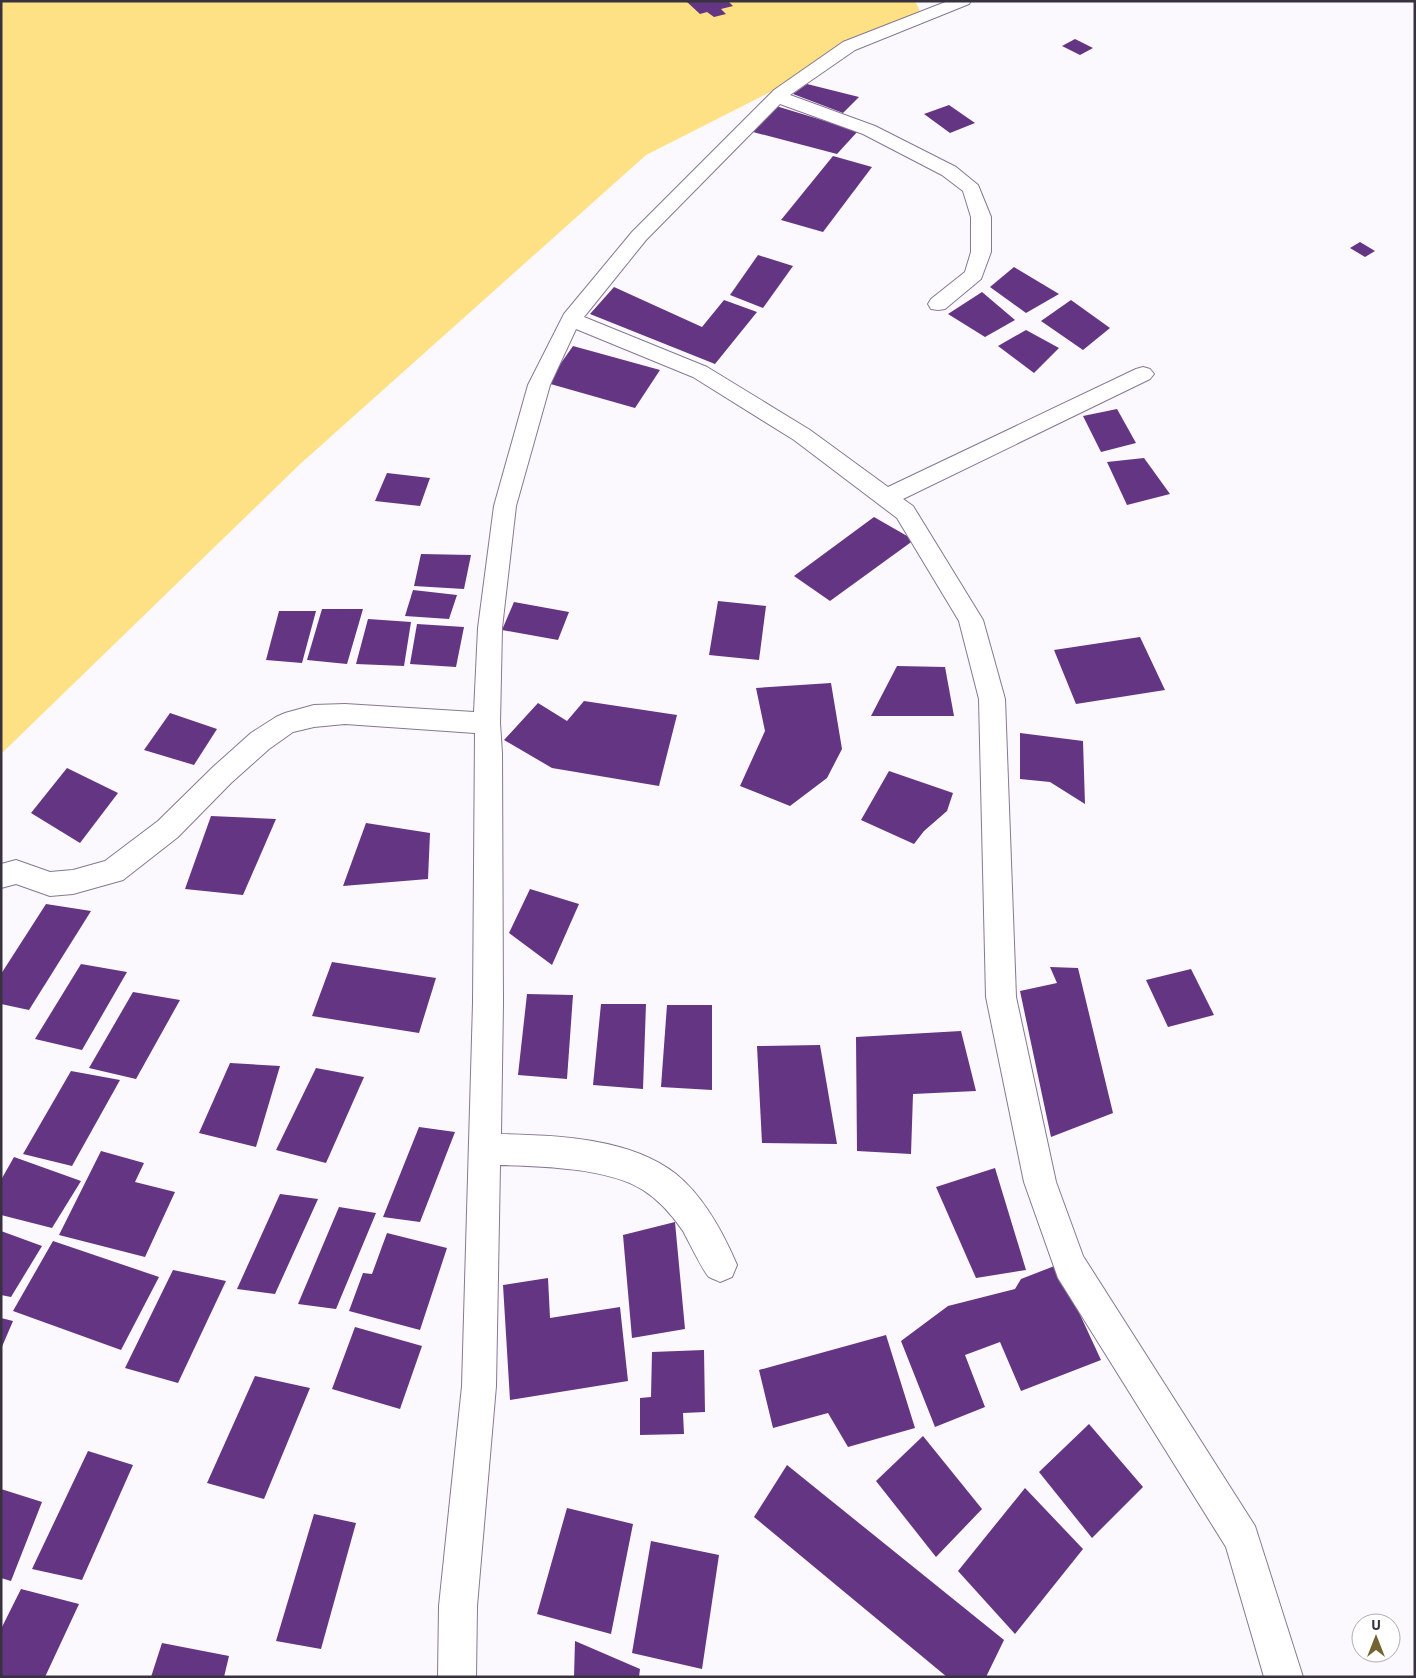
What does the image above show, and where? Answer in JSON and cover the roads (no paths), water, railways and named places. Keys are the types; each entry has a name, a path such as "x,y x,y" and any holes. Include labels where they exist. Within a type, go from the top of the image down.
{"street":[{"path":"456,1677 458,1606 479,1386 488,1003 489,753 487,723 490,628 505,506 539,385 571,318 639,236 778,97 849,46 963,1"},
{"path":"778,97 869,130 949,171 971,190 981,217 981,252 974,275 938,304"},
{"path":"571,318 700,372 802,434 905,512 971,620 992,699 1001,998 1040,1182 1070,1266 1242,1539 1284,1677"},
{"path":"885,498 1143,374"},
{"path":"1,876 16,872 50,884 74,882 113,871 168,829 222,775 260,741 286,724 314,716 345,714 487,723"},
{"path":"484,1149 533,1150 596,1158 623,1165 653,1177 689,1212 704,1232 720,1266"}]}
